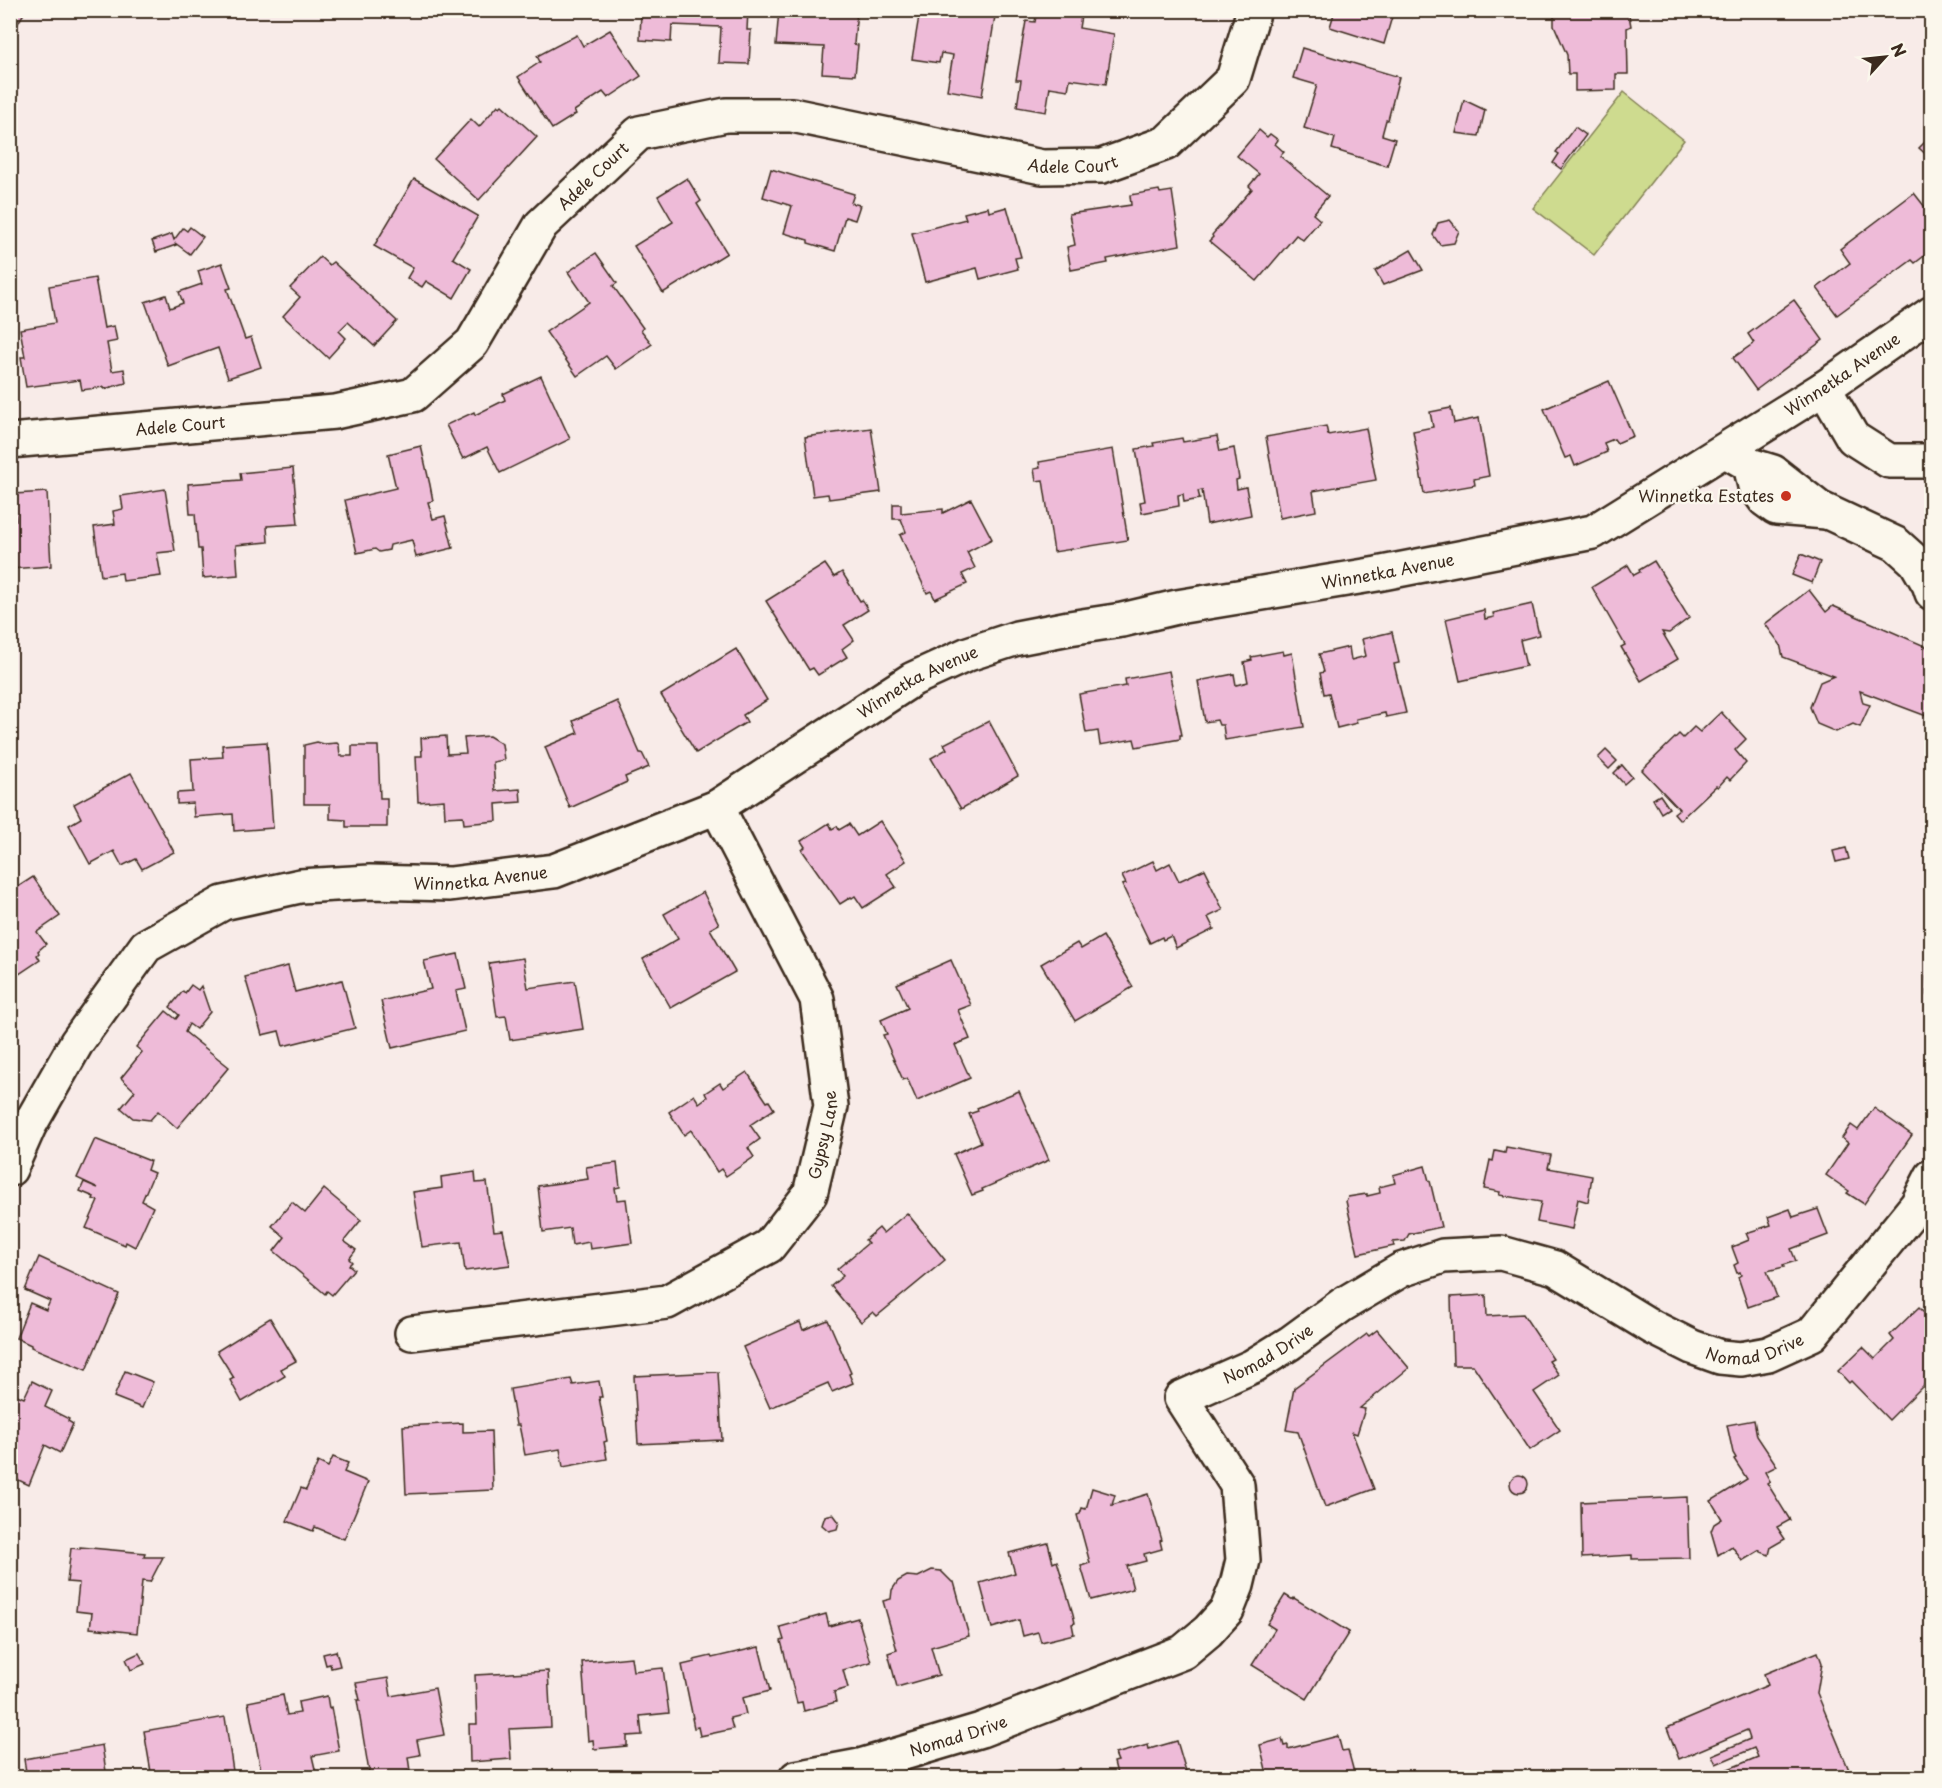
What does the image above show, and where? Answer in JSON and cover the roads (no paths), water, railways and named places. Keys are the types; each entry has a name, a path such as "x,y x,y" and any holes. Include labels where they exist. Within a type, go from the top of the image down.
{"street":[{"name":"Adele Court","path":"10,441 335,412 413,395 472,343 541,225 639,133 726,115 792,115 1042,167 1102,166 1166,143 1233,79 1254,10"},
{"name":"Winnetka Avenue","path":"10,1169 29,1126 77,1042 146,946 223,903 300,886 370,882 450,884 554,870 717,807 912,679 968,654 1017,638 1122,620 1177,607 1365,576 1593,532 1738,458 1824,388 1932,313"},
{"path":"1824,388 1853,438 1889,461 1932,461"},
{"path":"1738,458 1765,500 1776,508 1828,512 1896,544 1916,562 1932,593"},
{"name":"Gypsy Lane","path":"412,1333 667,1302 769,1246 810,1194 831,1106 817,999 717,807"},
{"name":"Nomad Drive","path":"796,1778 860,1766 981,1730 1183,1652 1208,1631 1227,1610 1237,1585 1243,1560 1237,1485 1181,1398 1253,1366 1290,1343 1342,1305 1401,1270 1443,1256 1501,1253 1555,1268 1652,1327 1711,1354 1741,1359 1768,1354 1812,1334 1917,1204 1932,1176"}],"place":[{"name":"Winnetka Estates","path":"1786,496"}]}
